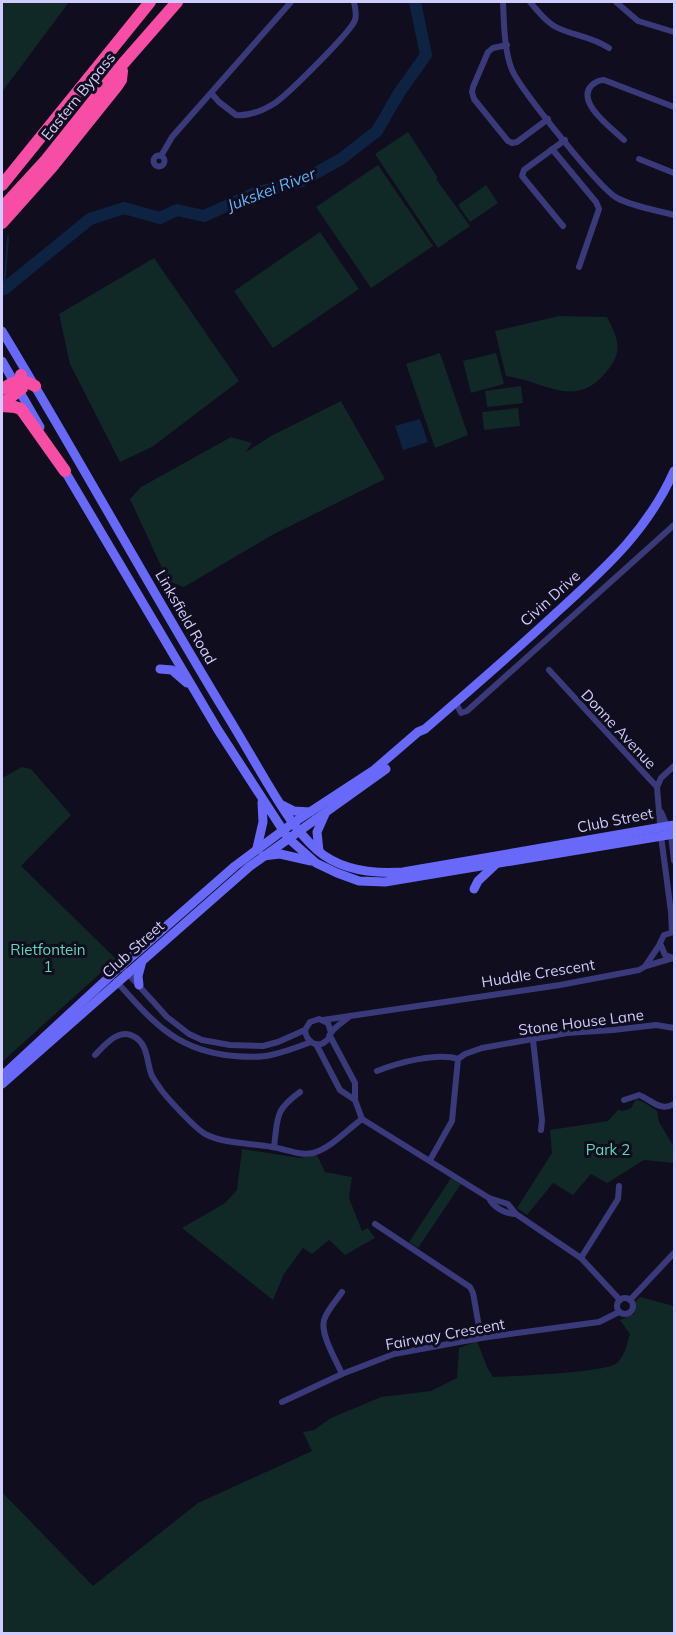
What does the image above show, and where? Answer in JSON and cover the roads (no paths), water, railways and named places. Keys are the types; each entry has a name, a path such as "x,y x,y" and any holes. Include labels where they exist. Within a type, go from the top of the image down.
{"highway":[{"name":"Eastern Bypass","path":"2,185 150,2"},
{"name":"Eastern Bypass","path":"2,208 46,160 177,2"},
{"path":"2,223 52,167 117,86 122,74 122,66"},
{"path":"2,173 52,115 68,105"},
{"path":"2,405 19,382"},
{"path":"2,389 19,382 34,386"},
{"path":"2,405 21,409 64,471"}],"main road":[{"name":"Linksfield Road","path":"2,331 189,652 295,827 319,851 346,866 384,877"},
{"path":"2,342 19,382"},
{"name":"Linksfield Road","path":"2,361 19,382 64,471 262,800 285,834 316,863 347,878 359,881 384,877"},
{"name":"Civin Drive","path":"295,827 310,812 374,770 418,732 425,729 602,572 636,534 675,471"},
{"path":"160,669 172,670 194,688"},
{"name":"Civin Drive","path":"285,834 328,810 384,770 422,736 425,729"},
{"path":"262,800 263,822 260,853 287,855 316,863"},
{"path":"280,804 294,811 310,812"},
{"path":"319,851 317,832 328,810"},
{"name":"Club Street","path":"384,877 495,865 668,830"},
{"name":"Club Street","path":"384,877 403,872 668,830"},
{"name":"Club Street","path":"2,1084 124,970 285,834"},
{"name":"Club Street","path":"124,970 143,959 260,853"},
{"path":"474,889 478,881 495,865"},
{"path":"139,985 139,968 143,959"},
{"name":"Club Street","path":"2,1076 115,980"}],"street":[{"path":"161,156 172,137 291,2"},
{"path":"212,94 236,115 248,114 275,103 349,29 356,18 354,2"},
{"path":"503,2 507,45 513,71 548,119 608,192 630,203 675,216"},
{"path":"530,2 554,26 595,39 609,48"},
{"path":"616,2 638,21 675,32"},
{"path":"507,45 493,48 488,52 473,87 474,99 512,143 517,142 548,119"},
{"path":"624,140 594,111 587,99 587,91 596,81 604,80 675,107"},
{"path":"563,226 522,176 524,170 565,140"},
{"path":"552,149 596,202 599,209 579,267"},
{"path":"639,159 675,172"},
{"path":"456,703 461,713 467,711 675,525"},
{"name":"Donne Avenue","path":"549,670 657,787 659,809 668,830"},
{"path":"657,787 664,775 675,766"},
{"path":"668,830 675,861"},
{"path":"646,966 664,935 673,932 668,830"},
{"path":"660,943 662,952 674,958"},
{"name":"Huddle Crescent","path":"323,1020 466,999 480,994 603,974 614,975 639,970 674,958"},
{"path":"115,980 172,1037 203,1052 249,1058 264,1057 327,1041 330,1034 330,1028 323,1020 314,1019 305,1030 263,1046 208,1041 196,1037 167,1017 124,970"},
{"path":"330,1034 351,1016"},
{"name":"Stone House Lane","path":"458,1059 483,1048 567,1033 656,1025 675,1028"},
{"path":"305,1030 308,1039 326,1063 340,1090 355,1100"},
{"path":"95,1055 109,1040 119,1035 131,1034 145,1049 152,1075 163,1091 204,1133 231,1142 274,1147 296,1153 315,1152 326,1147 362,1119"},
{"path":"330,1034 355,1083 355,1100 362,1119 489,1198 492,1204 501,1210 516,1214 581,1258 620,1300"},
{"path":"533,1040 543,1120 541,1130"},
{"path":"326,1063 340,1056"},
{"path":"377,1071 395,1064 444,1056 458,1059 452,1121 429,1160"},
{"path":"274,1147 278,1117 282,1107 300,1092"},
{"path":"624,1100 639,1095 664,1108 675,1104"},
{"path":"581,1258 618,1198 619,1186"},
{"path":"375,1224 470,1287 481,1338"},
{"path":"630,1300 675,1252"},
{"path":"342,1292 324,1318 323,1324 326,1337 342,1374"},
{"path":"625,1298 630,1300 633,1307 631,1312 627,1314 619,1312 617,1305 620,1300 625,1298"},
{"name":"Fairway Crescent","path":"282,1402 342,1374 394,1354 481,1338 599,1322 619,1312"}],"water":[{"path":"420,419 428,442 403,450 395,426"}],"waterway":[{"name":"Jukskei River","path":"4,289 90,219 124,208 160,218 177,210 204,216 255,193 300,182 341,159 377,131 399,93 426,55 415,2"},
{"path":"4,289 8,237"}],"park label":[{"name":"Rietfontein 1","path":"48,958"},
{"name":"Park 2","path":"608,1149"}]}
